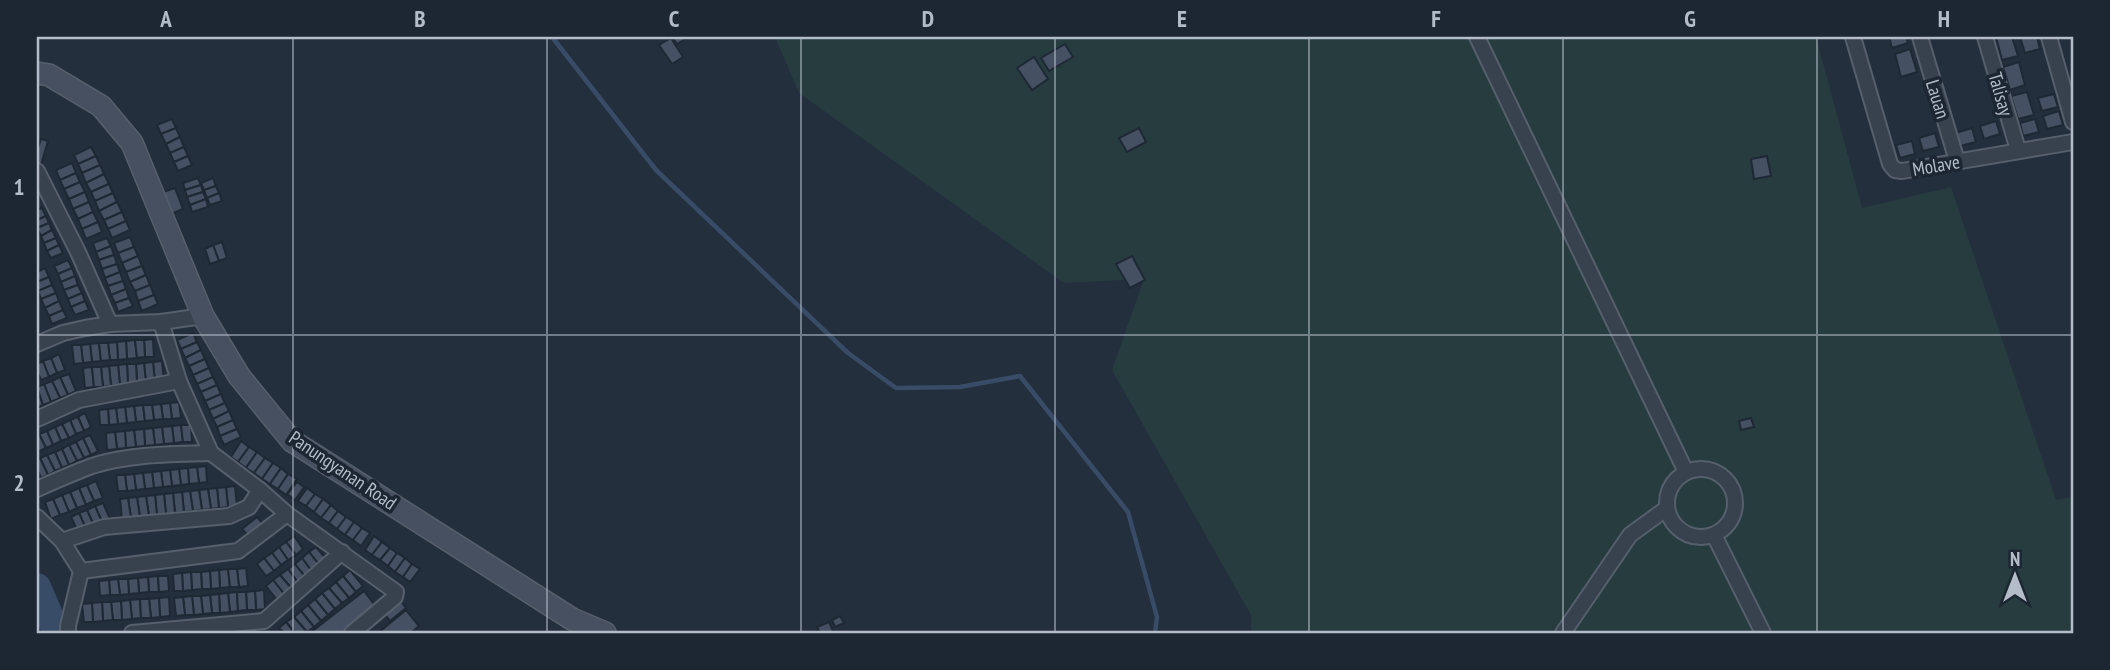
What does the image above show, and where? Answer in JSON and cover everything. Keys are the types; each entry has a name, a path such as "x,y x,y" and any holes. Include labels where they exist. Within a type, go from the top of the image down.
{"street":[{"path":"1477,37 1686,472"},
{"name":"Molave","path":"1853,37 1890,164 1895,170 2073,142"},
{"name":"Lauan","path":"1920,37 1957,161"},
{"name":"Talisay","path":"1985,37 2018,150"},
{"path":"2049,37 2073,122"},
{"name":"Panungyanan Road","path":"37,73 49,75 101,106 131,143 203,316 239,376 292,440 572,619 605,633"},
{"path":"37,171 110,324"},
{"path":"39,339 110,324 161,322 203,316"},
{"path":"161,322 179,381 211,453 287,514 396,592 396,595 352,633"},
{"path":"37,419 79,400 179,381"},
{"path":"37,489 92,466 120,459 211,453"},
{"path":"1695,469 1713,470 1721,474 1733,489 1733,516 1722,530 1714,535 1696,537 1680,530 1670,517 1667,508 1668,491 1678,477 1686,472 1695,469"},
{"path":"62,541 104,527 229,516 249,507 260,490"},
{"path":"1563,633 1630,535 1667,508"},
{"path":"81,571 238,551 287,514"},
{"path":"37,517 62,541 81,571 68,633"},
{"path":"1714,535 1763,633"},
{"path":"132,633 264,621 342,552"}],"green space":[{"path":"775,37 1816,37 1862,208 1951,187 2056,500 2073,497 2073,633 1251,633 1251,615 1112,370 1144,279 1064,283 799,93"}],"building":[{"path":"672,37 689,37 677,44"},
{"path":"1889,37 1906,37 1908,43 1892,48"},
{"path":"1996,37 2012,37 2018,56 2002,60"},
{"path":"2020,37 2037,37 2040,49 2025,53"},
{"path":"671,38 683,57 672,64 659,45"},
{"path":"1065,44 1073,57 1049,71 1041,58"},
{"path":"1910,49 1917,72 1901,77 1895,54"},
{"path":"1034,57 1048,79 1032,90 1017,68"},
{"path":"2019,62 2025,85 2010,90 2003,67"},
{"path":"2027,92 2034,115 2018,119 2011,96"},
{"path":"2054,94 2058,107 2042,111 2038,98"},
{"path":"2059,111 2063,125 2047,129 2043,116"},
{"path":"172,119 176,128 161,134 157,125"},
{"path":"2035,119 2039,132 2023,136 2020,123"},
{"path":"1996,121 2000,134 1984,139 1980,126"},
{"path":"176,128 180,137 166,144 161,134"},
{"path":"1139,128 1146,142 1127,152 1119,138"},
{"path":"1972,128 1976,142 1960,146 1956,133"},
{"path":"1935,133 1939,147 1923,151 1919,138"},
{"path":"180,137 184,147 170,153 166,144"},
{"path":"41,139 48,141 41,165 37,163 37,151"},
{"path":"1912,141 1915,154 1900,158 1896,145"},
{"path":"91,147 96,156 78,164 74,155"},
{"path":"184,147 188,156 174,162 170,153"},
{"path":"96,156 100,165 82,173 78,164"},
{"path":"188,156 192,165 178,171 174,162"},
{"path":"1767,156 1771,176 1754,179 1751,159"},
{"path":"72,163 76,173 60,180 56,170"},
{"path":"100,165 104,174 86,183 82,173"},
{"path":"76,173 80,182 64,189 60,180"},
{"path":"104,174 109,184 91,192 86,183"},
{"path":"198,178 201,185 185,190 183,183"},
{"path":"213,178 216,186 204,190 201,183"},
{"path":"80,182 85,192 69,199 64,189"},
{"path":"109,184 113,193 95,201 91,192"},
{"path":"201,185 203,192 187,197 185,190"},
{"path":"216,186 219,193 207,198 204,190"},
{"path":"175,188 183,209 171,214 163,192"},
{"path":"85,192 89,202 73,209 69,199"},
{"path":"203,192 206,199 190,205 187,197"},
{"path":"113,193 117,202 99,211 95,201"},
{"path":"219,193 222,201 210,205 207,198"},
{"path":"206,199 208,207 192,212 190,205"},
{"path":"89,202 93,212 78,219 73,209"},
{"path":"117,202 122,212 104,220 99,211"},
{"path":"42,208 46,216 37,220 37,210"},
{"path":"93,212 98,222 82,229 78,219"},
{"path":"122,212 126,221 108,229 104,220"},
{"path":"46,216 49,223 37,228 37,220"},
{"path":"126,221 130,230 112,238 108,229"},
{"path":"98,222 102,232 86,239 82,229"},
{"path":"49,223 52,230 41,236 37,228"},
{"path":"52,230 56,238 44,243 41,236"},
{"path":"130,237 134,247 118,253 114,243"},
{"path":"56,238 59,245 47,251 44,243"},
{"path":"107,238 111,246 96,252 93,243"},
{"path":"222,242 227,258 219,261 213,245"},
{"path":"59,245 63,253 51,258 47,251"},
{"path":"213,245 219,261 210,264 205,249"},
{"path":"111,246 114,255 99,260 96,252"},
{"path":"134,247 138,256 122,263 118,253"},
{"path":"114,255 117,264 102,269 99,260"},
{"path":"138,256 142,266 126,272 122,263"},
{"path":"1132,256 1145,280 1130,288 1116,264"},
{"path":"68,260 72,268 58,274 54,266"},
{"path":"117,264 120,272 105,278 102,269"},
{"path":"142,266 146,275 130,282 126,272"},
{"path":"45,268 49,277 37,282 37,272"},
{"path":"72,268 75,276 61,282 58,274"},
{"path":"120,272 123,281 108,286 105,278"},
{"path":"146,275 150,285 135,291 130,282"},
{"path":"75,276 78,285 64,290 61,282"},
{"path":"49,277 52,285 38,291 37,282"},
{"path":"123,281 126,289 111,295 108,286"},
{"path":"52,285 56,293 41,299 38,291"},
{"path":"78,285 82,293 68,299 64,290"},
{"path":"150,285 154,295 138,301 135,291"},
{"path":"126,289 129,298 115,303 111,295"},
{"path":"56,293 59,301 45,308 41,299"},
{"path":"82,293 85,301 71,307 68,299"},
{"path":"154,295 158,304 142,311 138,301"},
{"path":"129,298 133,306 118,312 115,303"},
{"path":"59,301 63,310 49,316 45,308"},
{"path":"85,301 89,310 75,315 71,307"},
{"path":"63,310 67,318 52,324 49,316"},
{"path":"193,333 197,342 181,349 177,340"},
{"path":"153,339 154,357 145,357 144,340"},
{"path":"135,340 137,358 127,359 126,341"},
{"path":"135,340 144,340 145,357 137,358"},
{"path":"126,341 127,359 118,360 117,342"},
{"path":"117,342 118,360 110,360 108,343"},
{"path":"197,342 201,350 185,358 181,349"},
{"path":"99,343 101,361 92,362 90,344"},
{"path":"99,343 108,343 110,360 101,361"},
{"path":"90,344 92,362 83,363 81,345"},
{"path":"72,345 81,345 83,363 74,364"},
{"path":"201,350 205,359 189,366 185,358"},
{"path":"59,354 65,370 57,373 51,358"},
{"path":"51,358 57,373 49,377 43,361"},
{"path":"205,359 209,368 193,375 189,366"},
{"path":"43,361 49,377 41,380 37,364"},
{"path":"162,361 164,381 155,382 153,362"},
{"path":"153,362 155,382 146,383 144,363"},
{"path":"144,363 146,383 137,384 136,364"},
{"path":"127,364 136,364 137,384 128,384"},
{"path":"127,364 128,384 120,385 118,365"},
{"path":"118,365 120,385 111,386 109,366"},
{"path":"109,366 111,386 103,387 101,367"},
{"path":"92,367 94,387 85,388 83,368"},
{"path":"92,367 101,367 103,387 94,387"},
{"path":"209,368 213,377 197,384 193,375"},
{"path":"69,374 76,391 68,395 60,377"},
{"path":"60,377 68,395 60,398 52,381"},
{"path":"213,377 217,385 201,392 197,384"},
{"path":"52,381 60,398 51,402 44,384"},
{"path":"44,384 51,402 43,405 37,387"},
{"path":"217,385 221,394 205,401 201,392"},
{"path":"37,390 43,405 37,408"},
{"path":"221,394 225,403 209,410 205,401"},
{"path":"179,402 181,418 172,419 170,403"},
{"path":"170,403 172,419 163,419 161,404"},
{"path":"225,403 229,411 213,419 209,410"},
{"path":"161,404 163,419 154,420 152,405"},
{"path":"143,405 145,421 136,422 134,406"},
{"path":"143,405 152,405 154,420 145,421"},
{"path":"134,406 136,422 127,423 125,407"},
{"path":"125,407 127,423 118,424 116,408"},
{"path":"116,408 118,424 109,425 108,409"},
{"path":"108,409 109,425 100,425 99,410"},
{"path":"229,411 233,420 217,427 213,419"},
{"path":"85,413 91,427 84,431 78,417"},
{"path":"78,417 84,431 76,434 70,420"},
{"path":"1751,418 1754,427 1741,430 1739,421"},
{"path":"70,420 76,434 69,438 62,424"},
{"path":"233,420 237,429 220,436 217,427"},
{"path":"62,424 69,438 61,441 55,427"},
{"path":"181,425 183,442 174,443 172,426"},
{"path":"181,425 191,425 192,442 183,442"},
{"path":"172,426 174,443 164,444 162,427"},
{"path":"55,427 61,441 53,445 47,431"},
{"path":"162,427 164,444 155,445 153,428"},
{"path":"153,428 155,445 145,446 144,429"},
{"path":"144,429 145,446 136,447 134,430"},
{"path":"237,429 241,437 224,445 220,436"},
{"path":"134,430 136,447 126,448 125,431"},
{"path":"47,431 53,445 46,448 39,434"},
{"path":"125,431 126,448 117,449 115,432"},
{"path":"115,432 117,449 107,450 106,433"},
{"path":"39,434 46,448 38,452 37,435"},
{"path":"90,435 98,451 91,455 83,438"},
{"path":"83,438 91,455 84,458 76,442"},
{"path":"241,441 249,447 238,462 231,457"},
{"path":"76,442 84,458 77,461 69,445"},
{"path":"69,445 77,461 69,465 62,449"},
{"path":"249,447 257,452 246,468 238,462"},
{"path":"62,449 69,465 62,468 55,452"},
{"path":"55,452 62,468 55,471 47,455"},
{"path":"257,452 265,458 254,473 246,468"},
{"path":"47,455 55,471 48,475 40,458"},
{"path":"40,458 48,475 41,478 37,469 37,460"},
{"path":"265,458 273,463 262,479 254,473"},
{"path":"273,463 281,468 270,484 262,479"},
{"path":"206,466 207,482 199,483 197,467"},
{"path":"197,467 199,483 189,484 188,468"},
{"path":"188,468 189,484 181,485 179,469"},
{"path":"281,468 288,474 278,489 270,484"},
{"path":"179,469 181,485 172,486 170,470"},
{"path":"170,470 172,486 163,487 161,471"},
{"path":"161,471 163,487 154,488 152,472"},
{"path":"152,472 154,488 145,489 143,473"},
{"path":"143,473 145,489 136,490 134,474"},
{"path":"134,474 136,490 127,491 125,475"},
{"path":"288,474 297,479 286,495 278,489"},
{"path":"116,475 125,475 127,491 118,491"},
{"path":"96,481 103,498 94,501 87,485"},
{"path":"297,482 304,487 295,500 287,494"},
{"path":"87,485 94,501 86,505 79,488"},
{"path":"235,486 237,506 228,507 226,487"},
{"path":"226,487 228,507 219,508 217,488"},
{"path":"79,488 86,505 77,508 70,492"},
{"path":"217,488 219,508 211,509 208,489"},
{"path":"307,488 315,494 306,506 298,501"},
{"path":"208,489 211,509 202,510 199,490"},
{"path":"199,490 202,510 193,511 190,491"},
{"path":"190,491 193,511 184,512 182,492"},
{"path":"70,492 77,508 69,512 62,495"},
{"path":"182,492 184,512 175,513 173,493"},
{"path":"173,493 175,513 166,514 164,494"},
{"path":"164,494 166,514 157,515 155,495"},
{"path":"315,494 323,499 314,512 306,506"},
{"path":"62,495 69,512 60,515 53,499"},
{"path":"155,495 157,515 149,516 146,496"},
{"path":"146,496 149,516 140,517 137,497"},
{"path":"137,497 140,517 131,518 128,498"},
{"path":"128,498 131,518 122,519 120,499"},
{"path":"53,499 60,515 51,519 45,502"},
{"path":"323,499 331,505 321,518 314,512"},
{"path":"103,503 111,521 103,524 95,506"},
{"path":"331,505 338,511 329,523 321,518"},
{"path":"95,506 103,524 95,528 87,510"},
{"path":"87,510 95,528 87,531 79,513"},
{"path":"338,511 346,517 337,529 329,523"},
{"path":"79,513 87,531 79,534 71,517"},
{"path":"257,517 266,527 251,539 242,529"},
{"path":"346,517 354,522 345,535 337,529"},
{"path":"354,522 362,528 353,540 345,535"},
{"path":"362,528 370,533 361,546 353,540"},
{"path":"294,536 303,549 296,555 286,542"},
{"path":"374,536 382,542 372,555 365,550"},
{"path":"286,542 296,555 288,560 279,547"},
{"path":"382,542 390,548 380,560 372,555"},
{"path":"279,547 288,560 281,565 272,553"},
{"path":"316,547 328,561 321,567 309,552"},
{"path":"390,548 397,553 388,566 380,560"},
{"path":"309,552 321,567 313,573 302,558"},
{"path":"272,553 281,565 274,571 264,558"},
{"path":"397,553 405,558 395,572 388,566"},
{"path":"264,558 274,571 266,576 257,564"},
{"path":"302,558 313,573 306,578 295,564"},
{"path":"405,558 412,564 403,577 395,572"},
{"path":"295,564 306,578 299,584 288,569"},
{"path":"412,564 420,569 410,582 403,577"},
{"path":"246,568 248,586 239,587 237,569"},
{"path":"228,569 230,587 220,588 219,570"},
{"path":"228,569 237,569 239,587 230,587"},
{"path":"288,569 299,584 292,589 280,575"},
{"path":"219,570 220,588 211,589 210,571"},
{"path":"350,570 363,586 356,592 343,576"},
{"path":"210,571 211,589 202,589 201,572"},
{"path":"191,572 201,572 202,589 192,590"},
{"path":"191,572 192,590 183,591 182,573"},
{"path":"182,573 183,591 174,591 173,574"},
{"path":"280,575 292,589 285,595 273,580"},
{"path":"158,576 159,592 149,592 148,577"},
{"path":"158,576 168,576 169,591 159,592"},
{"path":"343,576 356,592 349,598 336,582"},
{"path":"148,577 149,592 139,593 138,578"},
{"path":"138,578 139,593 129,594 128,579"},
{"path":"118,579 128,579 129,594 120,595"},
{"path":"118,579 120,595 110,595 109,580"},
{"path":"109,580 110,595 100,596 99,581"},
{"path":"273,580 285,595 277,600 266,586"},
{"path":"336,582 349,598 342,603 329,588"},
{"path":"329,588 342,603 335,609 322,593"},
{"path":"264,590 265,609 256,610 255,591"},
{"path":"255,591 256,610 247,610 246,592"},
{"path":"364,591 377,608 344,633 310,633"},
{"path":"237,592 238,611 230,612 228,593"},
{"path":"237,592 246,592 247,610 238,611"},
{"path":"228,593 230,612 220,613 219,594"},
{"path":"322,593 335,609 328,615 315,599"},
{"path":"219,594 220,613 212,613 210,595"},
{"path":"210,595 212,613 203,614 201,596"},
{"path":"192,596 201,596 203,614 194,615"},
{"path":"192,596 194,615 185,615 183,597"},
{"path":"169,597 170,616 160,617 159,598"},
{"path":"183,597 185,615 176,616 174,598"},
{"path":"159,598 160,617 151,618 149,599"},
{"path":"140,599 141,618 132,619 130,600"},
{"path":"140,599 149,599 151,618 141,618"},
{"path":"315,599 328,615 321,621 308,605"},
{"path":"130,600 132,619 122,620 121,601"},
{"path":"400,600 406,608 390,621 384,613"},
{"path":"121,601 122,620 113,620 111,602"},
{"path":"102,602 111,602 113,620 103,621"},
{"path":"102,602 103,621 93,622 92,603"},
{"path":"92,603 93,622 84,622 82,604"},
{"path":"308,605 321,621 314,627 301,611"},
{"path":"406,610 419,626 411,633 378,633"},
{"path":"301,611 314,627 307,632 294,617"},
{"path":"840,616 844,623 835,627 832,620"},
{"path":"294,617 307,632 295,633 286,622"},
{"path":"286,622 295,633 284,633 279,628"},
{"path":"829,622 834,633 820,633 817,627"}],"waterway":[{"path":"552,37 656,170 848,353 896,388 960,387 1020,376 1128,512 1157,617 1155,633"},
{"path":"37,587 57,633"}]}
